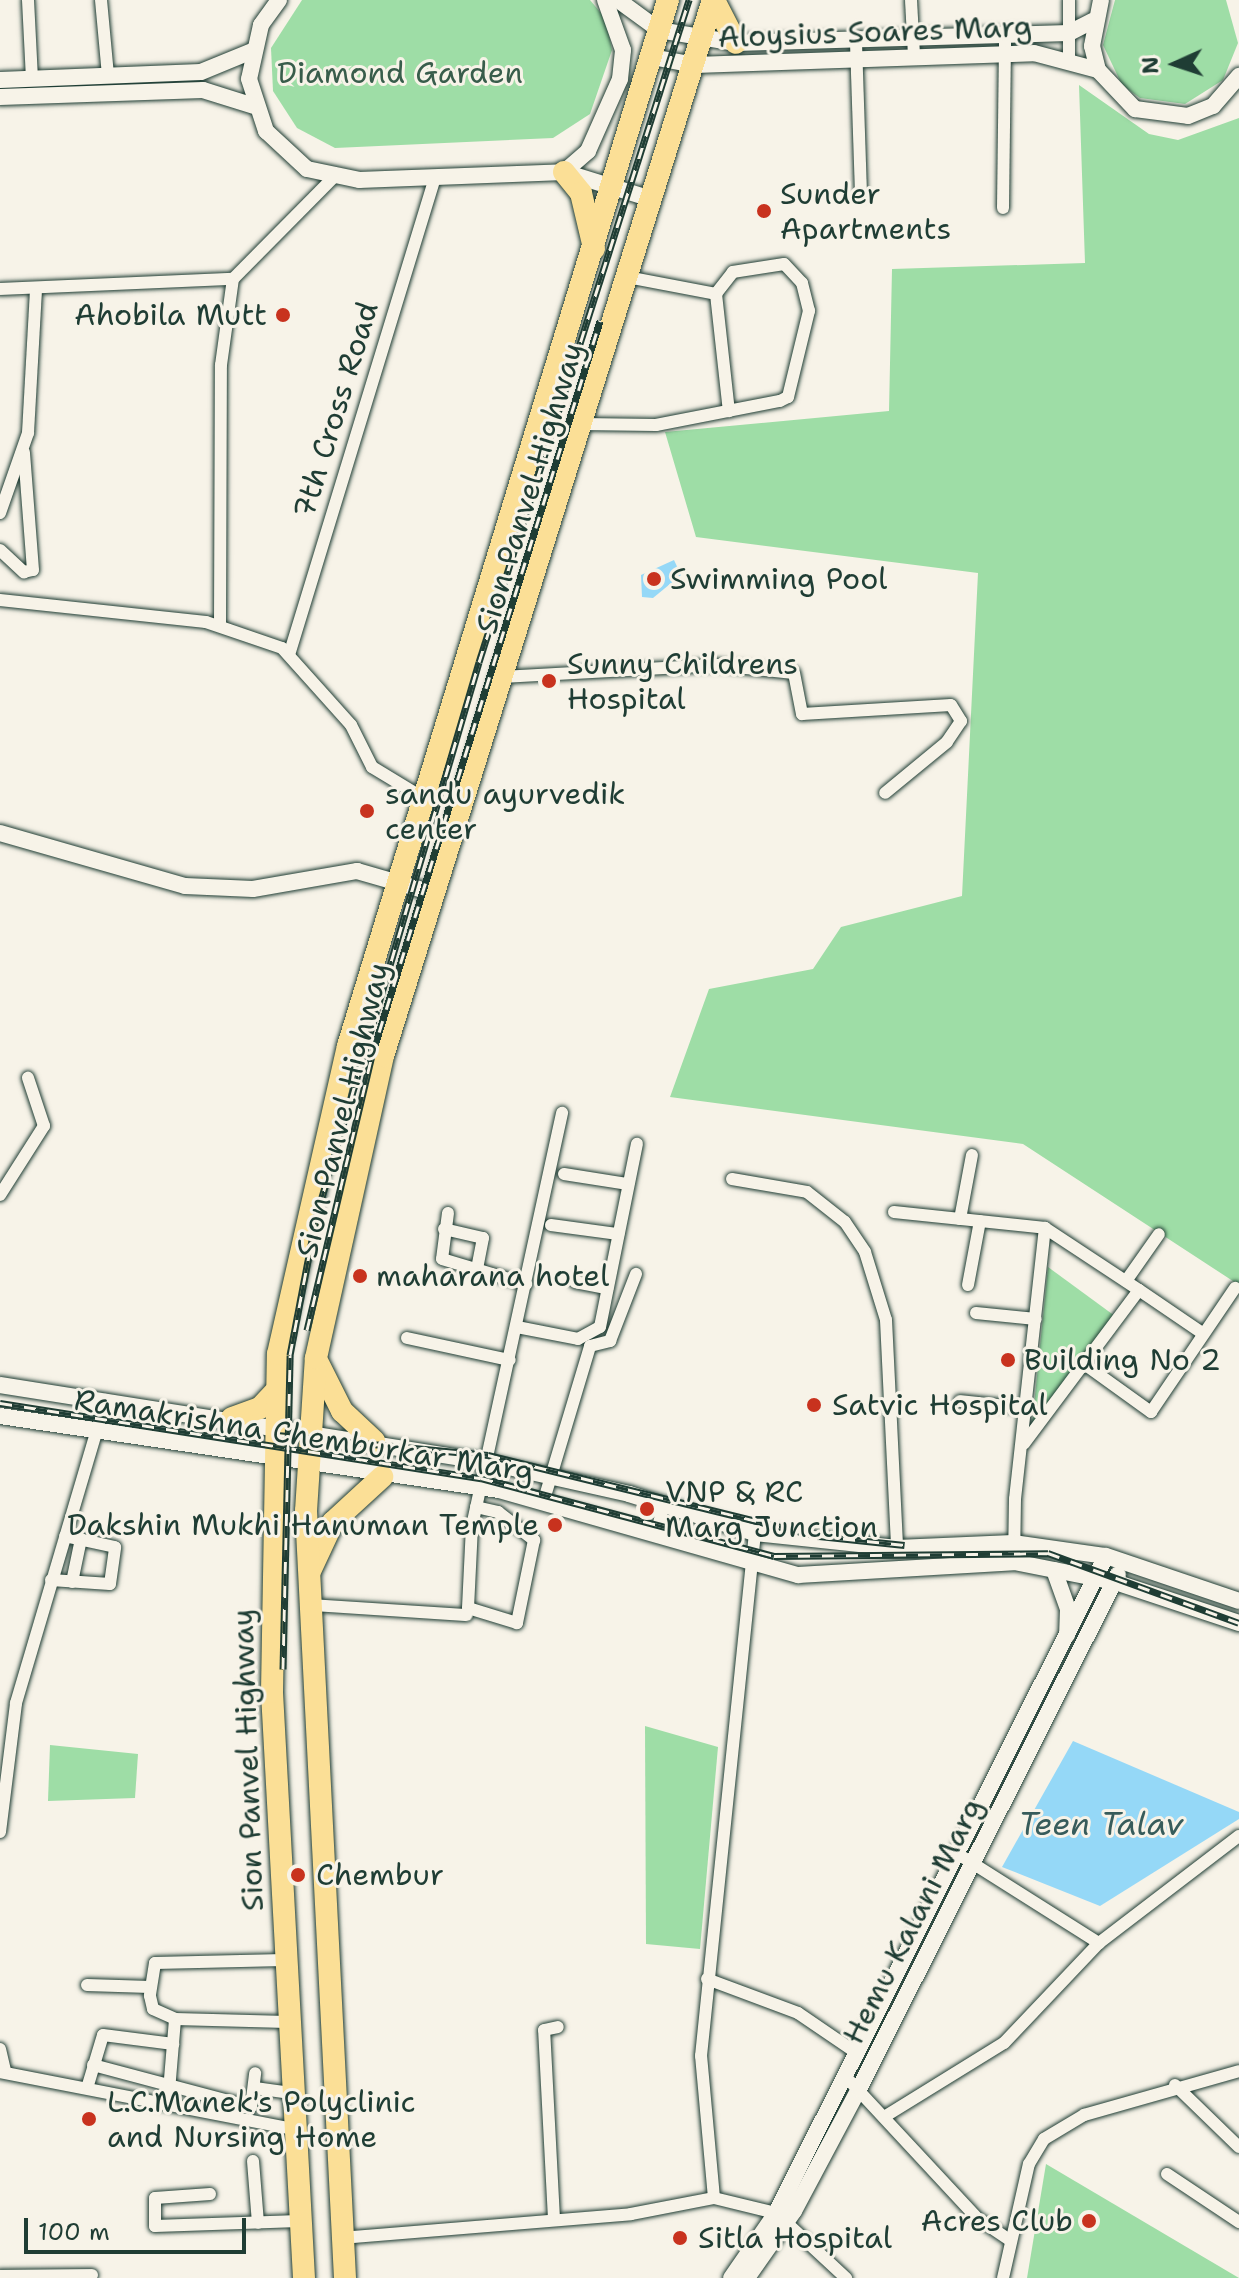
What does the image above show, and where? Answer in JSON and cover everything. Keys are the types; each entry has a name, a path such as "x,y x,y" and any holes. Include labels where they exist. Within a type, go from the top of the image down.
{"highway":[{"name":"Sion Panvel Highway","path":"304,2278 292,2129 272,1692 276,1391 305,1211 398,878 595,257 668,0"},
{"path":"713,0 736,43"},
{"name":"Sion Panvel Highway","path":"345,2278 310,1572 309,1465 316,1358 342,1218 433,893 713,0"},
{"path":"564,172 581,193 595,257"},
{"path":"316,1358 342,1411 374,1441"},
{"path":"232,1418 260,1408 276,1391"},
{"path":"310,1572 333,1522 382,1477"}],"main road":[{"path":"564,172 588,151 620,79 623,50 605,0"},
{"path":"618,0 659,30"},
{"path":"1101,0 1093,21 1098,70 1135,109 1161,117 1213,106 1239,76"},
{"path":"277,1 252,51 254,106 284,153 333,178 434,181 564,172 652,199"},
{"name":"Aloysius Soares Marg","path":"914,49 1005,34 1069,33 1093,21"},
{"name":"Aloysius Soares Marg","path":"659,30 736,43 795,44 856,51 1006,52 1069,58 1098,70"},
{"path":"761,63 762,44"},
{"path":"795,44 796,63"},
{"path":"0,80 216,70 252,51"},
{"name":"Aloysius Soares Marg","path":"652,57 695,65 796,63 856,51"},
{"path":"0,97 203,90 254,106"},
{"path":"0,833 185,886 253,889 357,871 398,878 433,893"},
{"name":"Ramakrishna Chemburkar Marg","path":"0,1385 311,1429 486,1462 664,1505 755,1533 897,1548 1013,1543 1114,1559 1239,1601"},
{"name":"Ramakrishna Chemburkar Marg","path":"0,1416 382,1477 481,1487 798,1575 966,1568 1014,1562 1115,1582 1239,1623"},
{"path":"859,1546 861,1574"},
{"path":"731,2278 781,2218 846,2077 958,1854 1097,1579 1114,1559"},
{"name":"Hemu Kalani Marg","path":"747,2278 859,2089 1115,1582 1114,1559"},
{"path":"1054,1570 1068,1609 1067,1641"},
{"path":"1173,1602 1179,1581"}],"street":[{"path":"28,0 32,79"},
{"path":"101,0 108,76"},
{"path":"911,0 914,49"},
{"path":"1069,0 1069,58"},
{"path":"1003,208 1005,34"},
{"path":"856,51 861,194"},
{"path":"220,626 221,365 233,279 333,178"},
{"name":"7th Cross Road","path":"289,655 434,181"},
{"path":"581,424 656,425 729,411 788,397 809,311 802,283 784,264 733,272 716,294 729,411"},
{"path":"627,277 716,294"},
{"path":"0,289 233,279"},
{"path":"0,550 24,572 33,570 23,448 36,289"},
{"path":"0,513 23,448"},
{"path":"0,600 220,626 289,655 351,725 372,767 425,799"},
{"path":"502,677 718,665 794,673 802,714 951,705 961,721 947,742 885,793"},
{"path":"0,1195 44,1126 28,1078"},
{"path":"476,1507 498,1512 534,1540 517,1623 468,1608 476,1507 562,1113"},
{"path":"517,1327 588,1335 600,1327 637,1144"},
{"path":"960,1219 972,1155"},
{"path":"564,1174 628,1184"},
{"path":"732,1179 807,1192 845,1222 865,1252 886,1320 897,1548"},
{"path":"894,1212 1045,1228 1202,1333"},
{"path":"448,1213 442,1259 526,1284"},
{"path":"968,1285 980,1221"},
{"path":"551,1225 618,1234"},
{"path":"1014,1562 1013,1543 1045,1228"},
{"path":"444,1229 483,1238 477,1269"},
{"path":"1126,1281 1159,1234"},
{"path":"543,1503 590,1346 610,1341 636,1274"},
{"path":"575,1282 607,1288"},
{"path":"1087,1366 1151,1412 1235,1288"},
{"path":"1024,1444 1087,1366 1139,1290"},
{"path":"976,1313 1036,1319"},
{"path":"407,1338 510,1360"},
{"path":"0,1832 16,1703 106,1400"},
{"path":"960,1401 1027,1408"},
{"path":"656,1534 664,1505"},
{"path":"714,2198 701,2056 748,1562 755,1533"},
{"path":"51,1580 110,1584 115,1547 65,1536"},
{"path":"72,1582 81,1539"},
{"path":"965,1546 966,1568"},
{"path":"312,1605 467,1615"},
{"path":"884,2117 1004,2043 1099,1943 1239,1836"},
{"path":"958,1854 1099,1943"},
{"path":"284,1960 155,1963 150,1987 153,2009 175,2019 287,2022"},
{"path":"707,1979 798,2013 858,2054"},
{"path":"87,1985 150,1987"},
{"path":"168,2103 175,2019"},
{"path":"554,2219 544,2030 558,2027"},
{"path":"88,2085 105,2034 173,2044"},
{"path":"0,2049 2,2072 88,2085 292,2129"},
{"path":"93,2065 251,2107 255,2073"},
{"path":"1003,2278 1029,2164 1044,2139 1084,2115 1175,2085 1239,2071"},
{"path":"846,2077 977,2218 1010,2240"},
{"path":"1175,2085 1239,2147"},
{"path":"255,2088 291,2093"},
{"path":"253,2161 258,2223"},
{"path":"1167,2174 1239,2222"},
{"path":"210,2194 155,2198 155,2226 299,2221"},
{"path":"341,2238 554,2219 714,2198 781,2218 846,2278"},
{"path":"0,2276 92,2275"}],"green space":[{"name":"Diamond Garden","path":"302,0 590,0 606,19 612,50 590,114 553,138 335,148 297,128 273,91 271,48"},
{"path":"1115,0 1226,0 1238,43 1223,80 1185,104 1140,98 1122,85 1103,45"},
{"path":"1079,85 1149,134 1178,140 1239,118 1239,1285 1023,1144 670,1097 709,989 813,969 841,927 962,896 978,573 696,537 665,432 889,411 892,269 1085,263"},
{"path":"1048,1267 1119,1319 1030,1445"},
{"path":"645,1726 718,1747 700,1949 646,1944"},
{"path":"50,1745 138,1754 135,1798 48,1801"},
{"name":"Acres Club","path":"1046,2164 1239,2278 1027,2278"}],"water":[{"name":"Swimming Pool","path":"674,560 681,575 653,598 642,597 641,575"},
{"name":"Teen Talav","path":"1073,1741 1239,1812 1239,1819 1100,1906 1002,1867"}],"railway":[{"path":"283,1669 290,1355 317,1214 479,662 689,0"},
{"path":"307,1330 372,1055 600,321"},
{"path":"0,1403 481,1478 774,1556 1048,1553 1239,1623"},
{"path":"277,1435 488,1455 819,1536 905,1545"}],"place":[{"name":"Sunder Apartments","path":"764,211"},
{"name":"Ahobila Mutt","path":"283,315"},
{"name":"Swimming Pool","path":"654,579"},
{"name":"Sunny Childrens Hospital","path":"549,681"},
{"name":"sandu ayurvedik center","path":"367,811"},
{"name":"maharana hotel","path":"360,1276"},
{"name":"Building No 2","path":"1008,1360"},
{"name":"Satvic Hospital","path":"814,1405"},
{"name":"VNP & RC Marg Junction","path":"647,1509"},
{"name":"Dakshin Mukhi Hanuman Temple","path":"555,1525"},
{"name":"Chembur","path":"298,1875"},
{"name":"L.C.Manek's Polyclinic and Nursing Home","path":"89,2119"},
{"name":"Acres Club","path":"1089,2221"},
{"name":"Sitla Hospital","path":"680,2238"}]}
